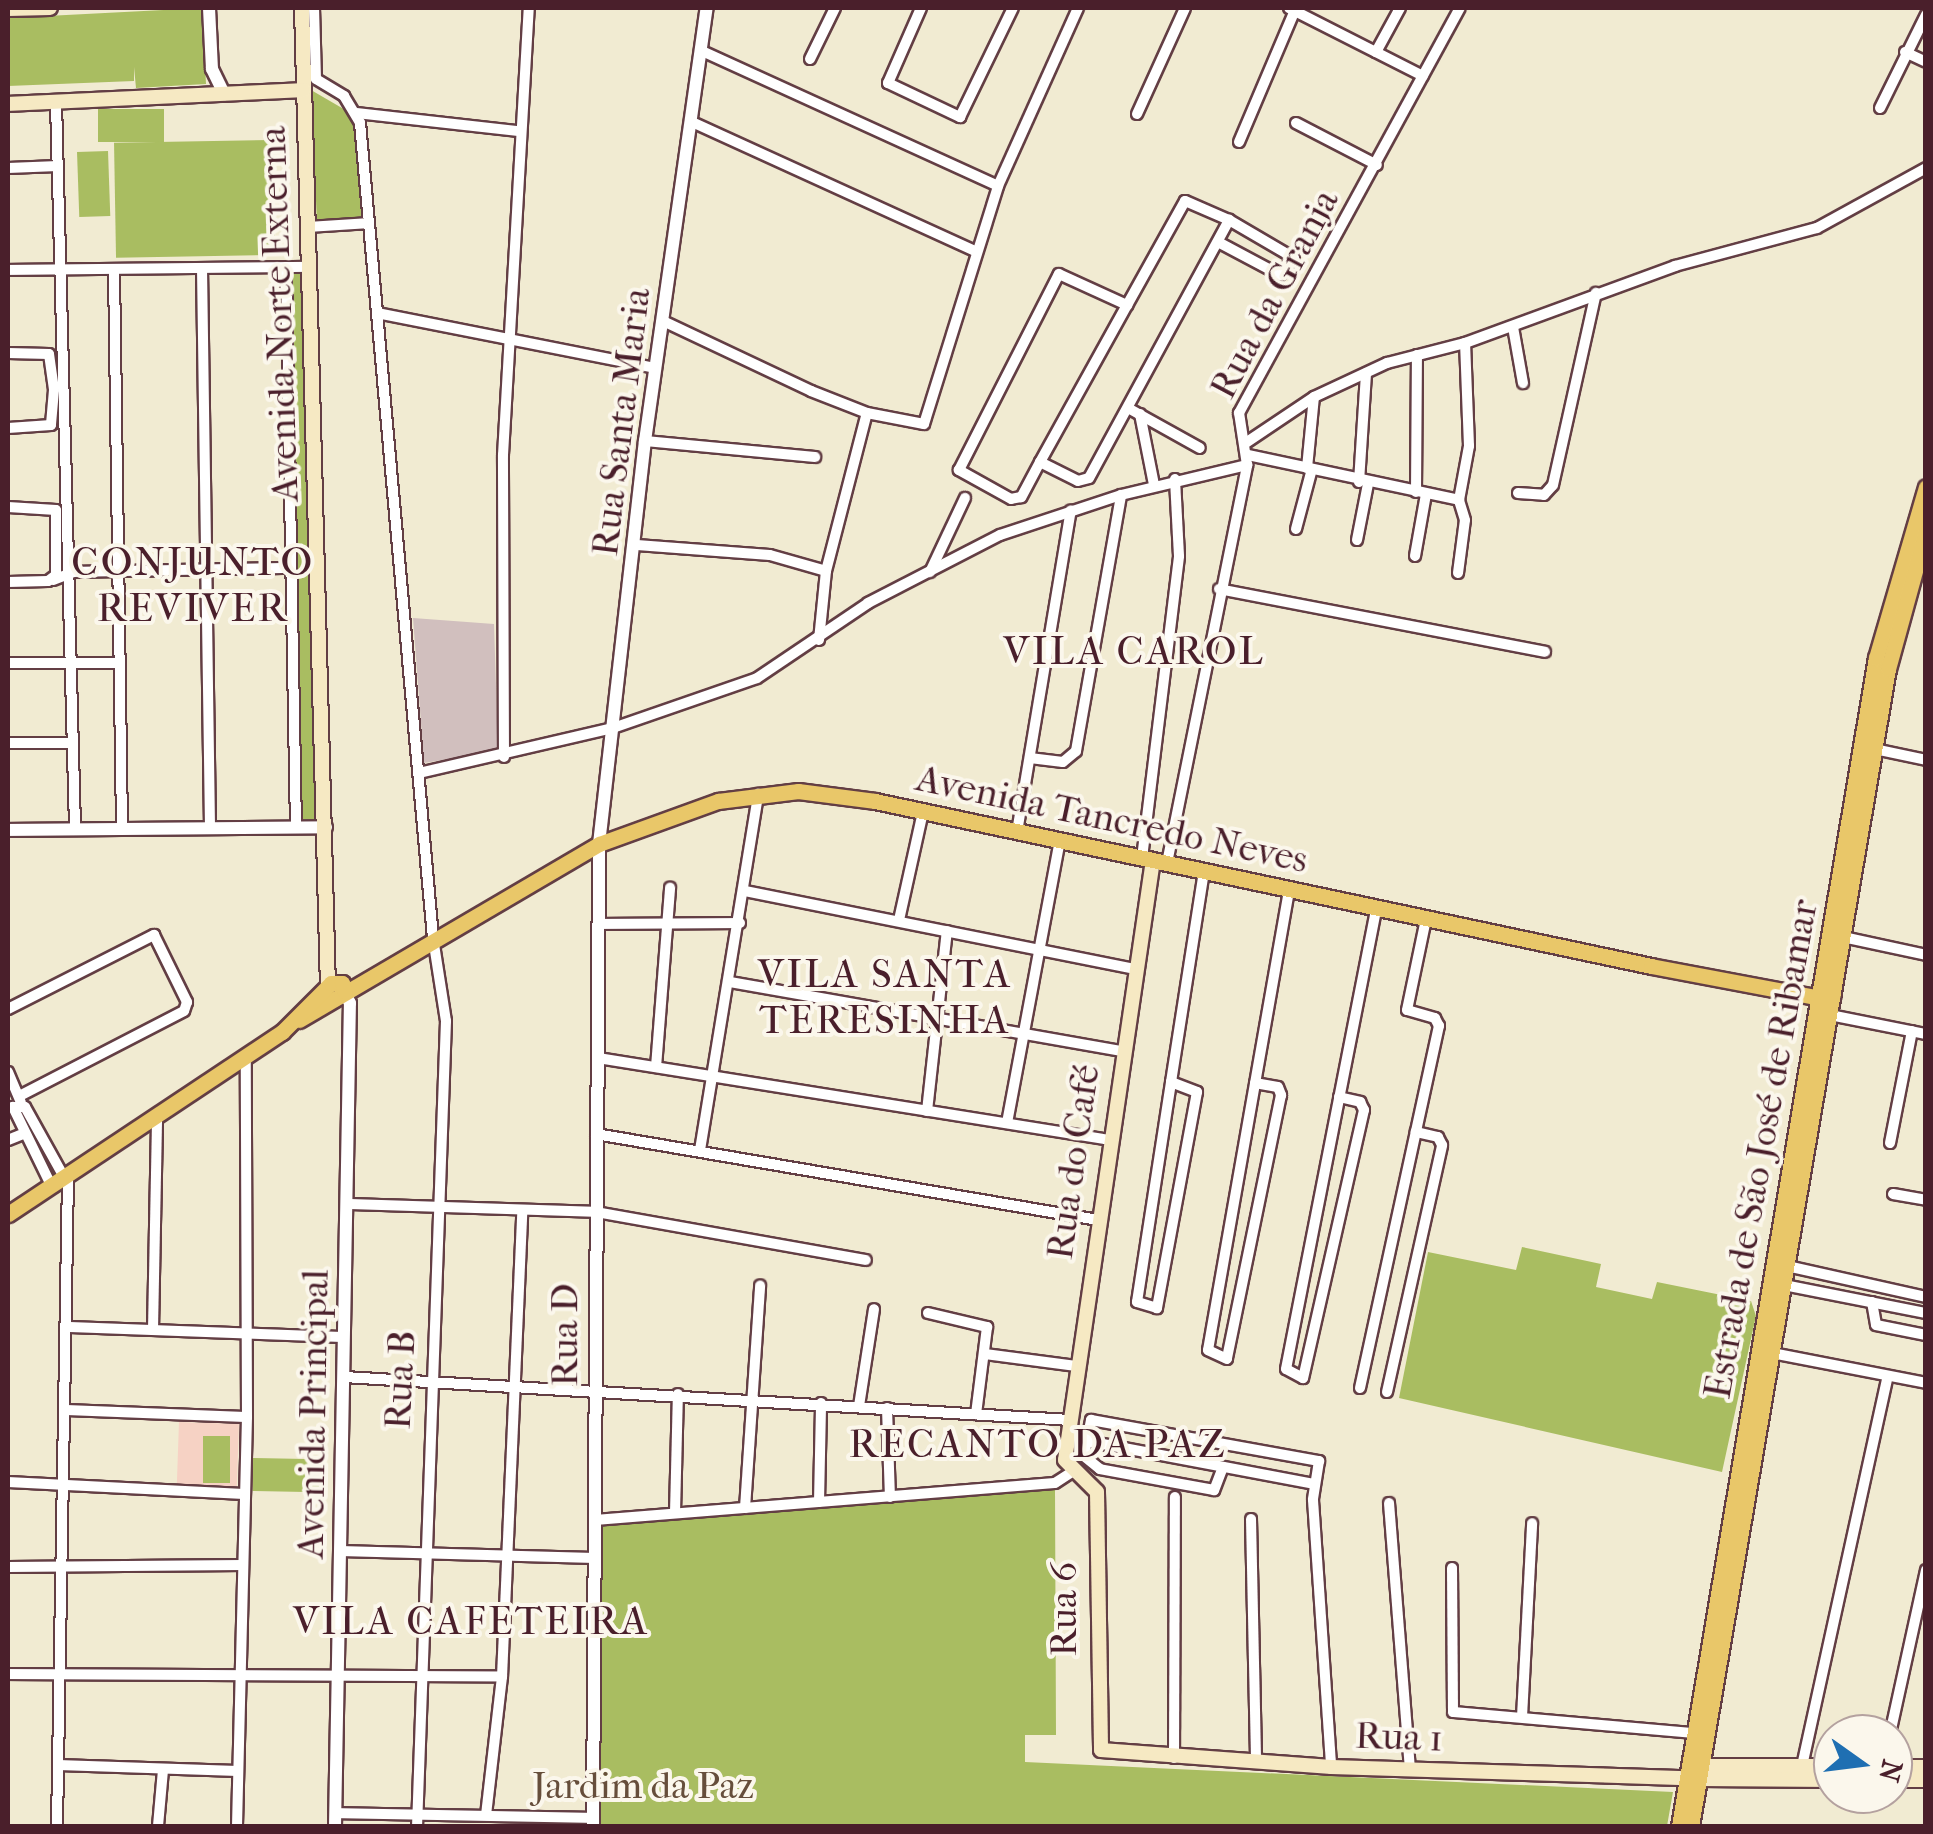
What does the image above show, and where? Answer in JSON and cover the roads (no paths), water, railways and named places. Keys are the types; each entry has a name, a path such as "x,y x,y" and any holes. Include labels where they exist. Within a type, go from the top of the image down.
{"main road":[{"path":"8,9 50,8"},
{"name":"Avenida Norte Externa","path":"302,8 308,83 326,918 338,990"},
{"path":"8,104 224,94 308,83"},
{"name":"Estrada de São José de Ribamar","path":"1679,1826 1696,1775 1695,1734 1827,996 1876,658 1926,487"},
{"name":"Estrada de São José de Ribamar","path":"1691,1826 1696,1775 1830,1015 1827,996 1843,938 1898,626 1926,530"},
{"name":"Avenida Tancredo Neves","path":"299,1020 316,1003 338,990 599,844 667,816 758,794 826,794 923,812 1376,909 1827,996"},
{"name":"Rua do Café","path":"1072,1472 1064,1460 1076,1366 1134,968 1154,860"},
{"name":"Avenida Tancredo Neves","path":"8,1214 246,1058 338,990"},
{"name":"Rua 6","path":"1072,1472 1096,1492 1097,1736 1109,1754"},
{"name":"Rua 1","path":"1109,1754 1410,1770 1696,1775"},
{"path":"1696,1775 1813,1766"},
{"path":"1696,1775 1813,1779"}],"street":[{"path":"209,8 212,69 224,94"},
{"path":"314,8 308,83 357,113 518,131"},
{"path":"504,757 508,338 518,131 529,8"},
{"name":"Rua Santa Maria","path":"599,844 637,545 645,441 707,8"},
{"path":"810,59 835,8"},
{"path":"920,8 888,83 960,116 1013,8"},
{"path":"663,321 867,413 920,426 935,396 975,251 998,186 1078,8"},
{"path":"1137,114 1185,8"},
{"path":"1239,142 1293,8 1423,76"},
{"path":"1376,52 1400,8"},
{"name":"Rua da Granja","path":"1154,860 1247,454 1239,413 1460,8"},
{"path":"1880,108 1926,15"},
{"path":"702,51 998,186"},
{"path":"1905,52 1926,62"},
{"path":"56,102 63,270 59,390 72,662 75,829"},
{"name":"Rua B","path":"357,113 433,938 448,1054 429,1381 416,1826"},
{"path":"692,122 975,251"},
{"path":"1296,124 1377,165"},
{"path":"8,168 58,166"},
{"path":"418,773 504,757 613,728 756,678 819,640 868,603 1000,536 1247,454 1314,397 1366,373 1513,326 1596,292 1831,222 1926,168"},
{"path":"1127,304 1059,274 958,467 1016,500 1040,462 1185,201 1229,220 1294,258 1280,275 1218,242"},
{"path":"1040,462 1078,481 1089,478 1229,220"},
{"path":"309,228 369,223"},
{"name":"Avenida Norte Externa","path":"286,267 296,828"},
{"path":"8,270 310,267"},
{"path":"202,268 210,828"},
{"path":"114,269 122,829"},
{"path":"1518,493 1544,496 1553,485 1596,292"},
{"path":"377,313 655,368"},
{"path":"1513,326 1523,383"},
{"path":"1458,573 1465,520 1459,500 1469,446 1464,343"},
{"path":"8,352 49,354 59,390 51,425 8,428"},
{"path":"1414,556 1421,493 1417,355"},
{"path":"1357,540 1366,373"},
{"path":"1296,529 1309,468 1314,397"},
{"path":"1128,408 1200,448"},
{"path":"819,640 826,571 867,413"},
{"path":"1140,414 1154,485"},
{"path":"645,441 815,458"},
{"path":"1247,454 1363,483 1459,500"},
{"path":"1154,860 1179,556 1175,479"},
{"path":"1030,758 1063,762 1076,751 1120,494"},
{"path":"930,572 965,498"},
{"path":"8,507 54,508 53,580"},
{"path":"1017,832 1071,511"},
{"path":"637,545 770,555 826,571"},
{"path":"8,582 119,571 291,568"},
{"path":"1219,588 1545,652"},
{"path":"8,662 120,663"},
{"path":"8,743 73,743"},
{"path":"1874,749 1926,760"},
{"path":"700,1150 746,890 758,794"},
{"path":"899,920 923,812"},
{"path":"8,830 326,827"},
{"path":"1007,1123 1060,840"},
{"name":"Rua D","path":"593,1822 599,844"},
{"path":"1171,1082 1197,1092 1157,1308 1138,1302 1171,1082 1204,872"},
{"path":"656,1067 670,888"},
{"path":"746,890 1134,968"},
{"path":"1256,1083 1278,1087 1281,1094 1231,1355 1212,1356 1208,1350 1289,890"},
{"path":"1339,1097 1360,1102 1364,1110 1304,1378 1286,1369 1339,1097 1376,909"},
{"path":"1360,1388 1439,1026 1435,1018 1407,1010 1426,919"},
{"path":"598,924 740,923"},
{"path":"926,1111 948,931"},
{"path":"8,1008 154,935 187,1002 184,1011 21,1100 12,1113 23,1134 61,1179"},
{"path":"1843,938 1926,954"},
{"path":"730,982 1122,1051"},
{"name":"Avenida Principal","path":"335,1820 347,1204 338,990"},
{"path":"1830,1015 1926,1034"},
{"path":"1890,1143 1912,1032"},
{"path":"237,1826 248,1334 246,1058"},
{"path":"598,1058 1110,1140"},
{"path":"8,1072 61,1179 68,1327 57,1826"},
{"path":"152,1330 157,1116"},
{"path":"1386,1392 1442,1145 1438,1137 1416,1132"},
{"path":"8,1140 23,1134"},
{"path":"596,1134 1098,1220"},
{"path":"1893,1194 1926,1200"},
{"path":"347,1204 596,1212 866,1260"},
{"path":"486,1815 502,1677 522,1210"},
{"path":"1787,1266 1926,1297"},
{"path":"1784,1285 1926,1313"},
{"path":"745,1508 760,1286"},
{"path":"1872,1302 1876,1325 1926,1336"},
{"path":"860,1406 874,1309"},
{"path":"928,1313 986,1327 976,1414"},
{"path":"68,1327 344,1338"},
{"path":"1772,1352 1926,1383"},
{"path":"985,1354 1076,1366"},
{"path":"1802,1766 1888,1376"},
{"path":"344,1378 595,1388 1069,1420"},
{"path":"675,1513 678,1394"},
{"path":"819,1502 822,1403"},
{"path":"887,1408 890,1498"},
{"path":"65,1410 247,1416"},
{"path":"1223,1466 1214,1490 1100,1469 1085,1458 1094,1418 1317,1459 1314,1488 1330,1767"},
{"path":"1087,1442 1223,1466 1314,1488"},
{"path":"595,1520 1055,1483 1072,1472"},
{"path":"8,1482 244,1494"},
{"path":"1174,1497 1174,1758"},
{"path":"1389,1503 1410,1770"},
{"path":"1251,1520 1256,1763"},
{"path":"1522,1717 1532,1523"},
{"path":"340,1551 595,1558"},
{"path":"8,1567 243,1565"},
{"path":"1452,1568 1451,1710 1695,1734"},
{"path":"1894,1714 1926,1570"},
{"path":"8,1674 502,1677"},
{"path":"58,1765 238,1771"},
{"path":"158,1826 163,1770"},
{"path":"335,1820 417,1814 593,1822"}],"district":[{"name":"CONJUNTO REVIVER","path":"193,585"},
{"name":"VILA CAROL","path":"1134,651"},
{"name":"VILA SANTA TERESINHA","path":"885,997"},
{"name":"RECANTO DA PAZ","path":"1038,1444"},
{"name":"VILA CAFETEIRA","path":"471,1621"}],"park label":[{"name":"Jardim da Paz","path":"643,1786"}]}
